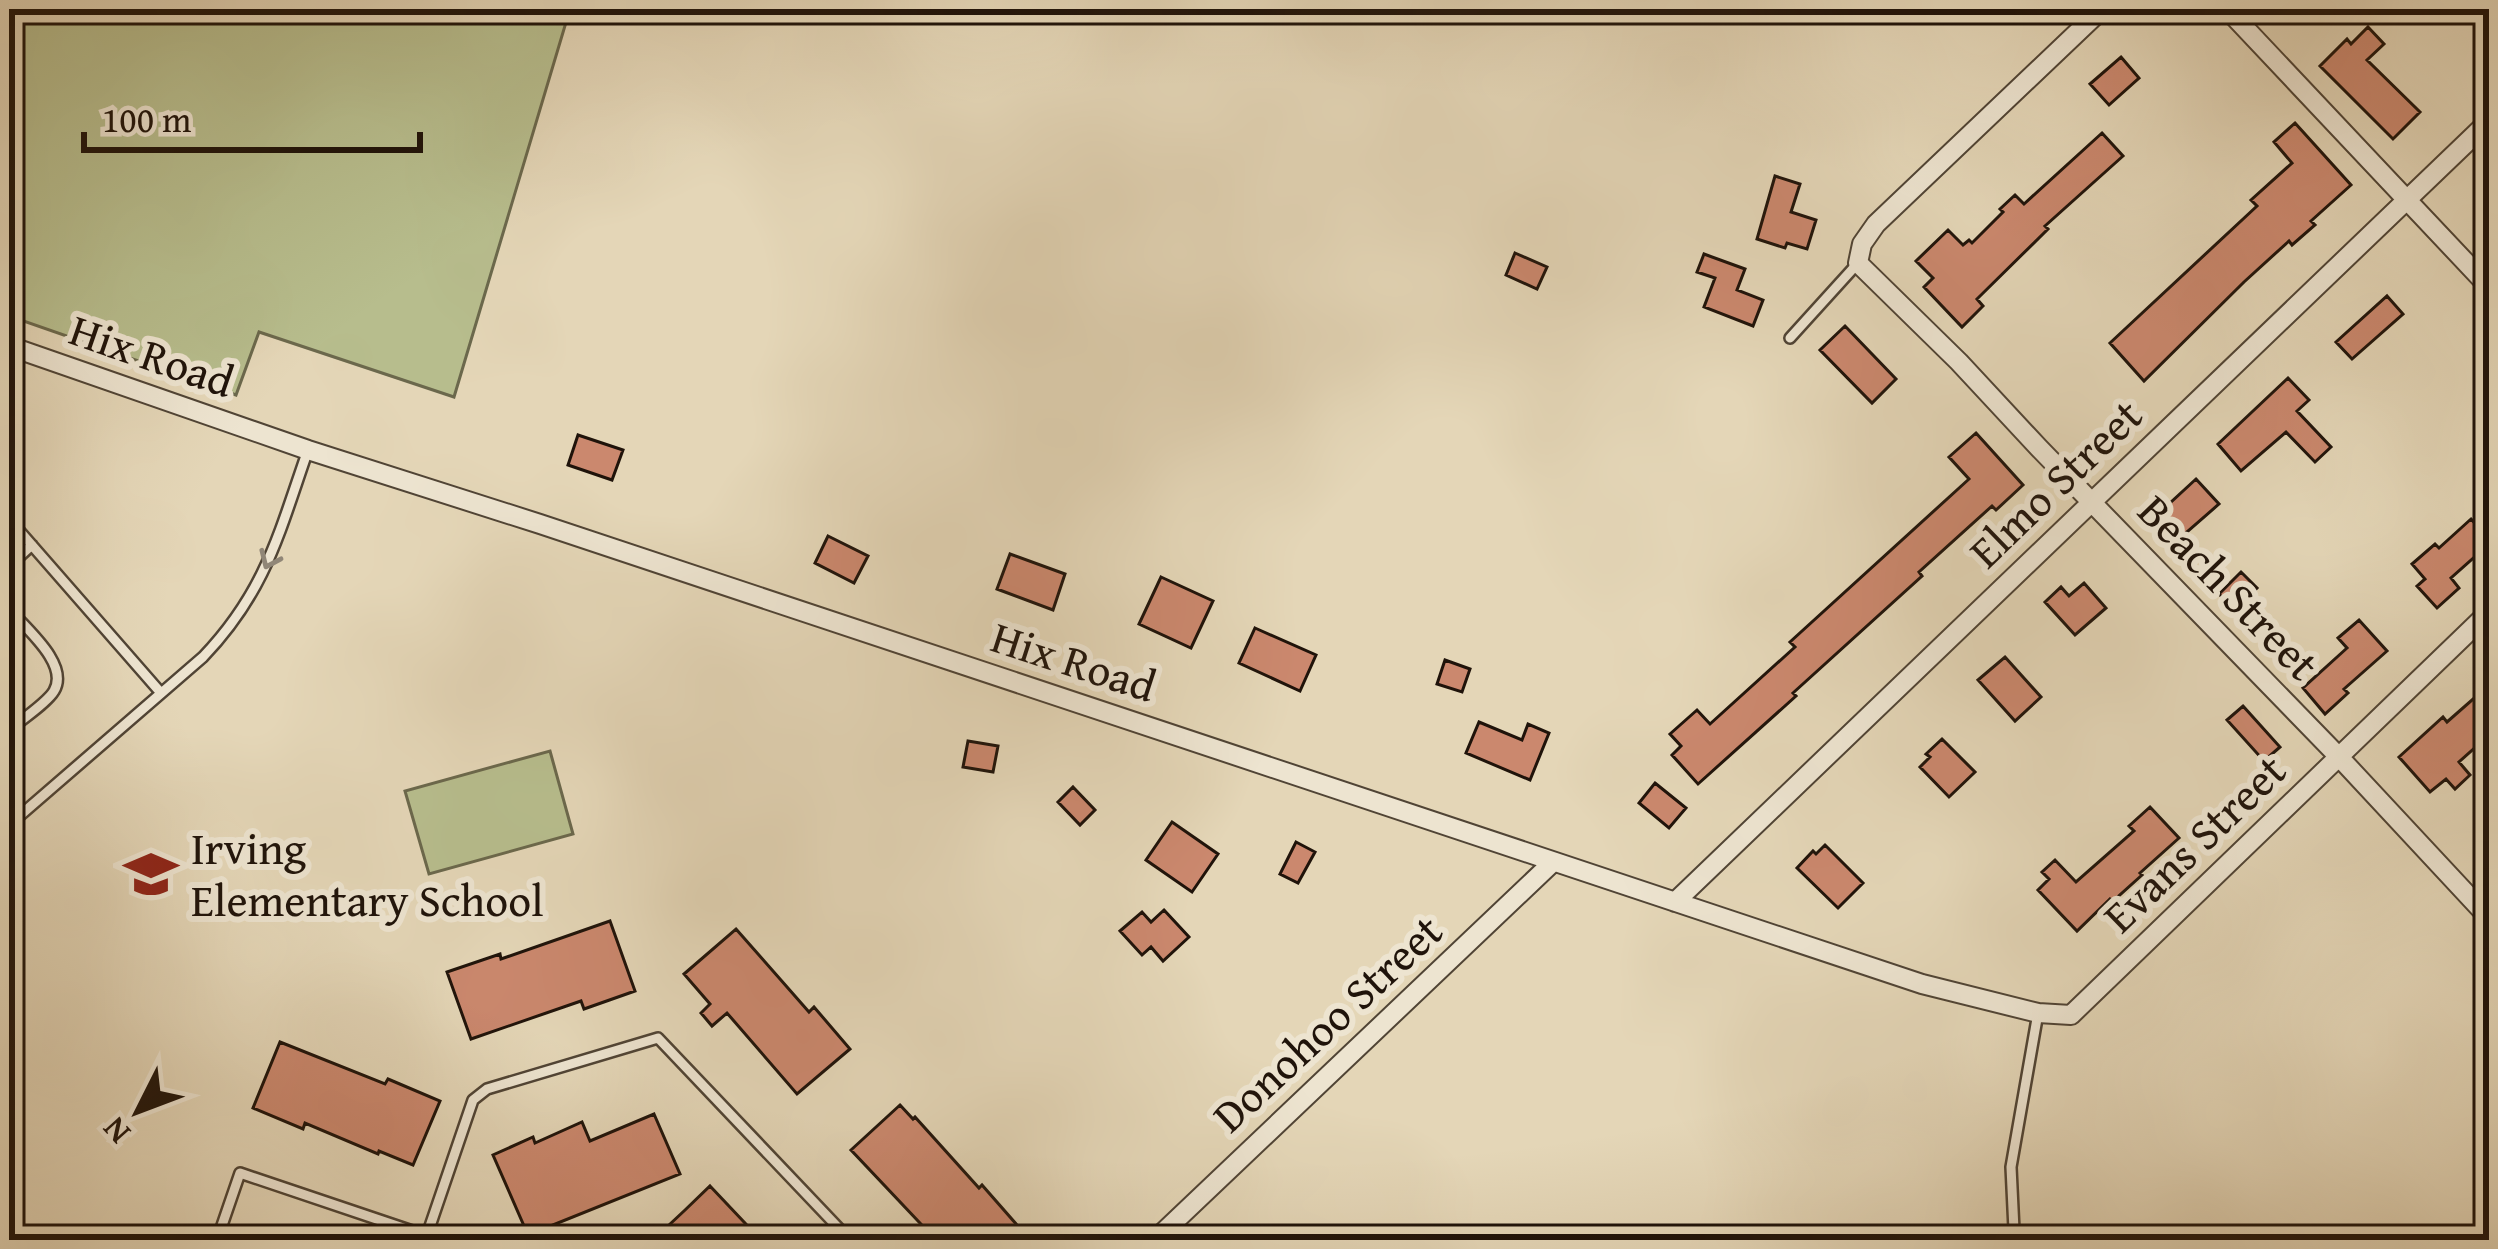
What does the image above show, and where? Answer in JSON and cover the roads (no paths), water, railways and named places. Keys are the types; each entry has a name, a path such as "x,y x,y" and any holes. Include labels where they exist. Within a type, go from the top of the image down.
{"street":[{"path":"1858,263 1862,244 1876,224 2102,9"},
{"path":"2227,9 2489,287"},
{"name":"Elmo Street","path":"1675,902 2489,121"},
{"name":"Beach Street","path":"1858,263 1960,362 2489,918"},
{"name":"Hix Road","path":"9,346 308,450 1553,862 1922,983 2038,1013"},
{"name":"Evans Street","path":"2038,1013 2072,1015 2489,612"},
{"name":"Donohoo Street","path":"1155,1240 1553,862"}],"lane":[{"path":"1790,338 1858,263"},
{"path":"9,825 203,656 243,610 271,559 308,450"},
{"path":"9,519 160,693"},
{"path":"9,566 32,545"},
{"path":"9,609 56,663 58,678 54,691 9,730"},
{"path":"2014,1230 2011,1167 2038,1013"},
{"path":"427,1235 479,1094 658,1038 846,1239"},
{"path":"217,1240 241,1173 440,1240"}],"place":[{"name":"Irving Elementary School","path":"151,874"}]}
